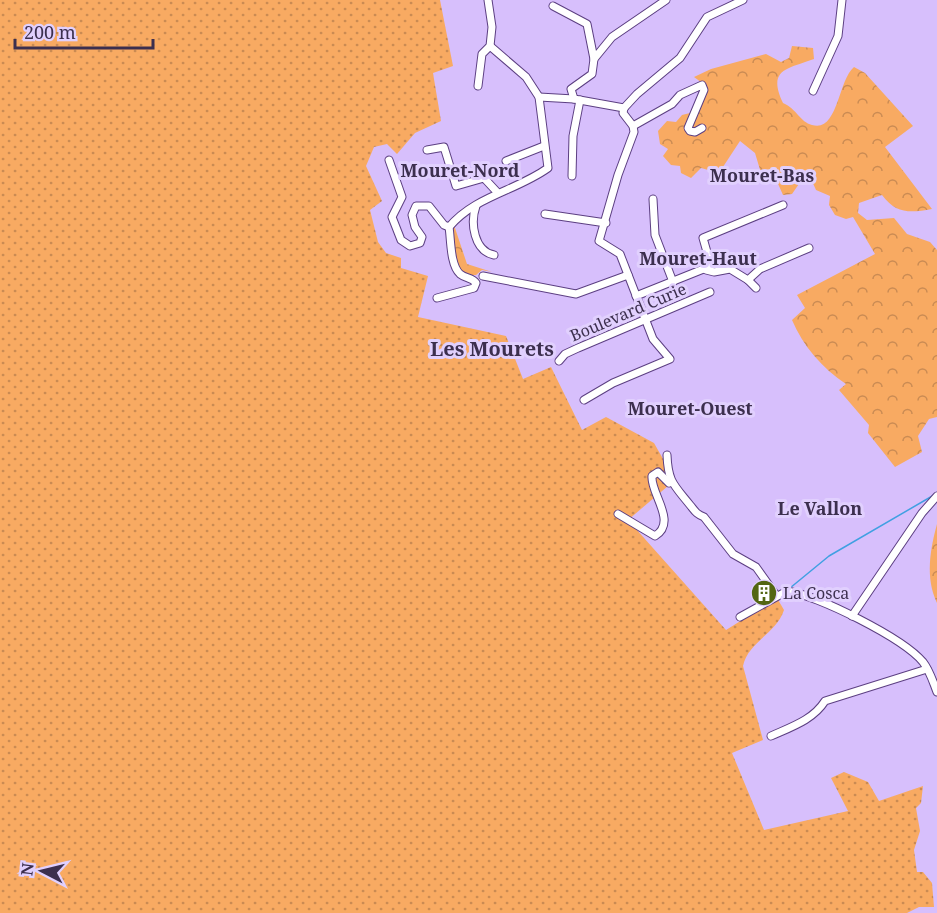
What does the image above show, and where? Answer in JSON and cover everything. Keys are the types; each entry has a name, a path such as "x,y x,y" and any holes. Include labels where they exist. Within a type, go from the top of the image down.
{"street":[{"path":"478,86 482,54 490,46 492,27 488,0"},
{"path":"594,59 612,37 666,0"},
{"path":"584,400 613,383 670,360 653,339 620,254 601,244 618,175 634,132 633,126 624,116 624,108 680,58 707,17 743,0"},
{"path":"813,91 838,36 842,0"},
{"path":"553,6 586,24 594,59 592,74 571,89 577,100 572,176"},
{"path":"437,298 474,288 476,283 472,278 462,275 456,268 449,227 460,214 497,192 546,170 548,165 539,97 523,76 490,46"},
{"path":"633,126 672,104 680,95 703,85 704,90 688,128 694,132 702,128"},
{"path":"539,97 577,100 624,108"},
{"path":"506,161 544,146"},
{"path":"427,150 444,147 456,186 484,178 497,192"},
{"path":"389,160 401,194 392,214 403,243 414,246 422,240 412,214 416,206 429,206 444,225 449,227"},
{"path":"653,200 655,235 673,282"},
{"path":"636,296 711,267 703,238 783,205"},
{"path":"476,206 473,228 478,243 484,251 494,255"},
{"path":"545,214 606,223"},
{"path":"748,280 760,269 809,248"},
{"path":"706,270 714,272 730,269 756,288"},
{"path":"483,276 576,294 628,275"},
{"name":"Boulevard Curie","path":"559,361 565,354 578,348 710,292"},
{"path":"667,455 669,476 674,488"},
{"path":"618,514 655,536 662,529 663,512 651,480 654,472 661,475 697,514 704,517 733,554 756,567 776,595"},
{"path":"852,616 922,513 937,496"},
{"path":"740,617 776,595 790,591 852,616 899,644 919,659 927,669 937,692"},
{"path":"771,736 799,724 820,709 825,701 927,669"}],"green space":[{"path":"0,0 440,0 453,66 433,73 441,121 415,133 397,154 387,144 374,147 366,166 382,201 370,210 378,242 386,253 401,258 401,268 428,276 418,317 506,336 523,379 551,367 582,430 606,417 654,443 675,480 628,520 726,630 777,598 784,610 775,626 750,650 743,666 763,740 732,753 764,830 848,811 831,778 844,772 868,782 879,801 923,786 921,803 916,808 920,831 914,850 917,872 923,872 932,883 934,907 919,907 907,913 0,913"},
{"path":"792,46 813,48 814,59 788,68 782,72 777,83 783,103 804,121 812,125 821,125 827,121 854,67 865,73 913,126 885,147 932,209 904,211 893,206 882,195 859,203 858,213 867,220 894,218 907,234 930,242 937,250 937,417 929,419 918,436 922,452 895,467 868,433 869,425 839,390 846,384 814,356 792,320 805,308 797,295 875,254 853,217 846,219 835,215 829,205 830,196 816,190 811,179 801,181 792,194 783,195 775,177 761,173 755,153 740,141 719,173 701,168 691,178 681,173 680,166 671,165 663,156 668,149 660,144 658,131 667,121 676,122 682,115 690,113 705,85 694,77 711,69 766,54 781,62 789,58"},
{"path":"454,225 467,264 492,272 482,270 476,275 464,275 453,251"},
{"path":"937,524 937,603 931,584 930,564"}],"waterway":[{"path":"790,588 829,556 934,495"}],"place":[{"name":"La Cosca","path":"764,593"}],"district":[{"name":"Mouret-Nord","path":"460,171"},
{"name":"Mouret-Bas","path":"762,176"},
{"name":"Mouret-Haut","path":"698,259"},
{"name":"Les Mourets","path":"492,349"},
{"name":"Mouret-Ouest","path":"690,409"},
{"name":"Le Vallon","path":"820,509"}]}
